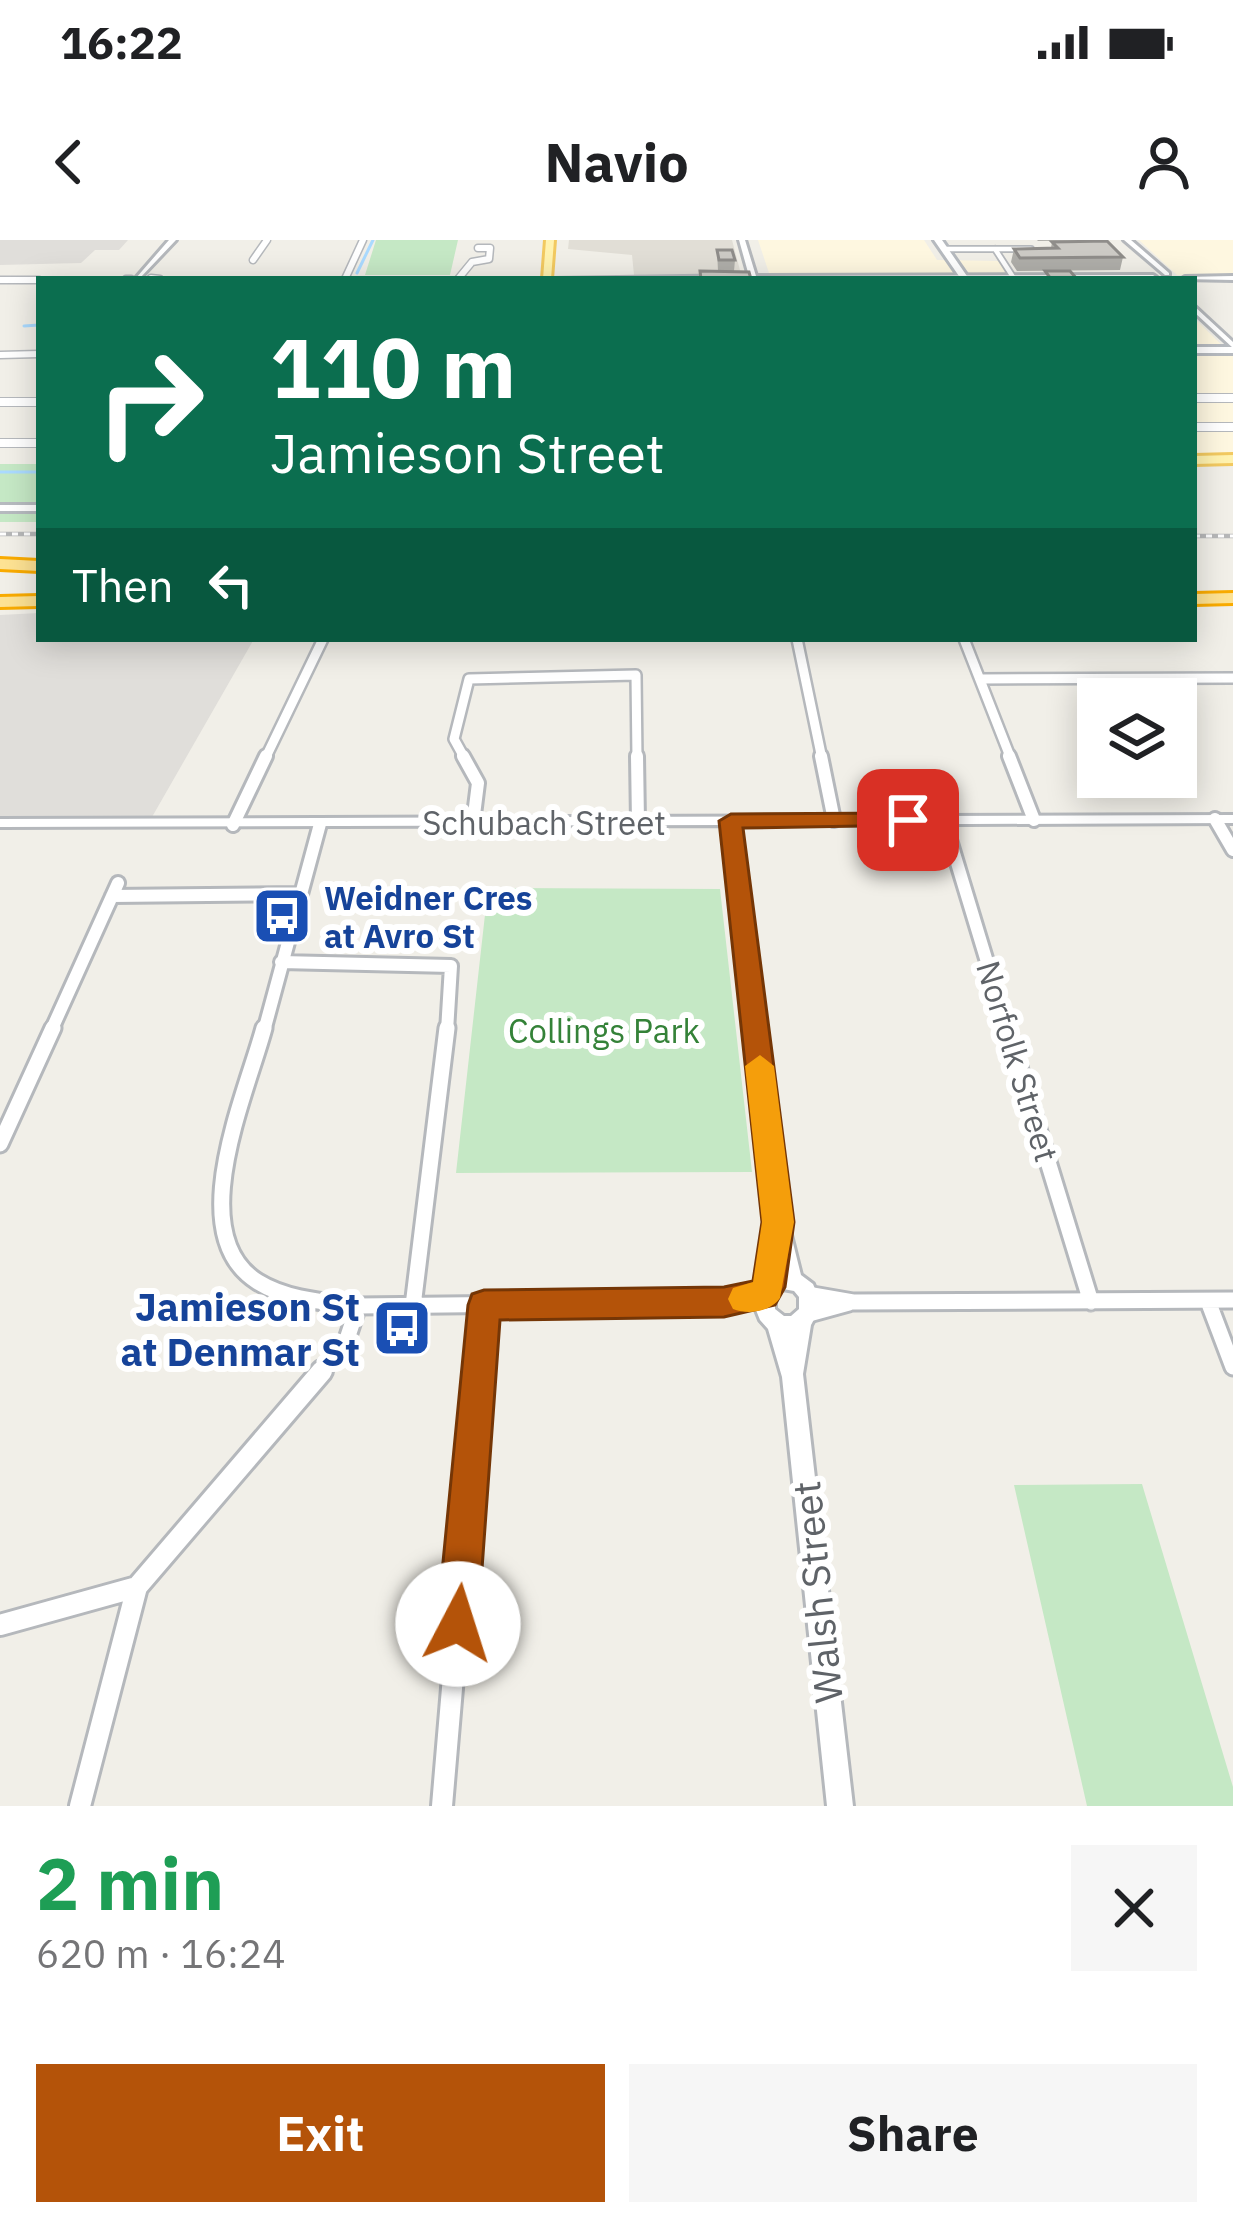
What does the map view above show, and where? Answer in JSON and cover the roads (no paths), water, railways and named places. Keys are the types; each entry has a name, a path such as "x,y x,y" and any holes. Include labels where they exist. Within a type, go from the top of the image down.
{"highway":[{"path":"0,564 36,566"},
{"path":"0,578 36,579"},
{"path":"1197,584 1233,584"},
{"path":"0,591 36,591"},
{"path":"1197,598 1233,598"},
{"path":"0,602 36,601"}],"main road":[{"path":"551,276 554,240"},
{"path":"941,245 960,276"},
{"path":"1197,350 1233,345"},
{"path":"1197,462 1233,462"},
{"path":"0,508 36,508"}],"street":[{"path":"141,276 173,240"},
{"path":"253,260 267,240"},
{"path":"346,276 363,240"},
{"path":"745,240 755,276"},
{"path":"1126,240 1163,276"},
{"path":"460,276 479,244 491,249 489,259 472,262"},
{"path":"941,245 1042,249"},
{"path":"995,249 1012,276"},
{"path":"1197,278 1233,278"},
{"path":"0,280 36,280"},
{"path":"1197,307 1233,345"},
{"path":"0,355 36,354"},
{"path":"1197,398 1233,398"},
{"path":"0,402 36,401"},
{"path":"1197,427 1233,427"},
{"path":"0,443 36,443"},
{"path":"233,825 322,642"},
{"path":"798,642 834,820"},
{"path":"965,642 1034,820"},
{"path":"473,823 478,783 454,740 470,676 637,675 638,822"},
{"path":"980,679 1233,678"},
{"path":"1216,819 1233,850"},
{"name":"Schubach Street","path":"0,823 1233,819"},
{"name":"Norfolk Street","path":"944,820 1091,1302"},
{"name":"Walsh Street","path":"731,821 778,1222 803,1303 793,1377"},
{"path":"320,824 219,1194 222,1244 252,1279 271,1289 307,1300 358,1306 724,1302 766,1291 803,1303 1233,1300"},
{"path":"1,1137 115,889 299,894"},
{"path":"281,962 440,962 451,966 454,975 413,1306"},
{"name":"Walsh Street","path":"778,1222 766,1291 793,1377 841,1806"},
{"path":"1208,1300 1233,1366"},
{"path":"724,1302 773,1320 803,1303"},
{"path":"442,1806 484,1305"},
{"path":"80,1806 137,1587 326,1366 347,1339 358,1306"},
{"path":"0,1624 137,1587"}],"waterway":[{"path":"357,273 373,240"},
{"path":"24,326 36,325"},
{"path":"0,472 36,472"}],"railway":[{"path":"0,534 36,534"},
{"path":"1197,536 1233,536"}],"place":[{"name":"Weidner Cres at Avro St","path":"282,916"},
{"name":"Jamieson St at Denmar St","path":"402,1328"}],"park label":[{"name":"Collings Park","path":"604,1030"}]}
